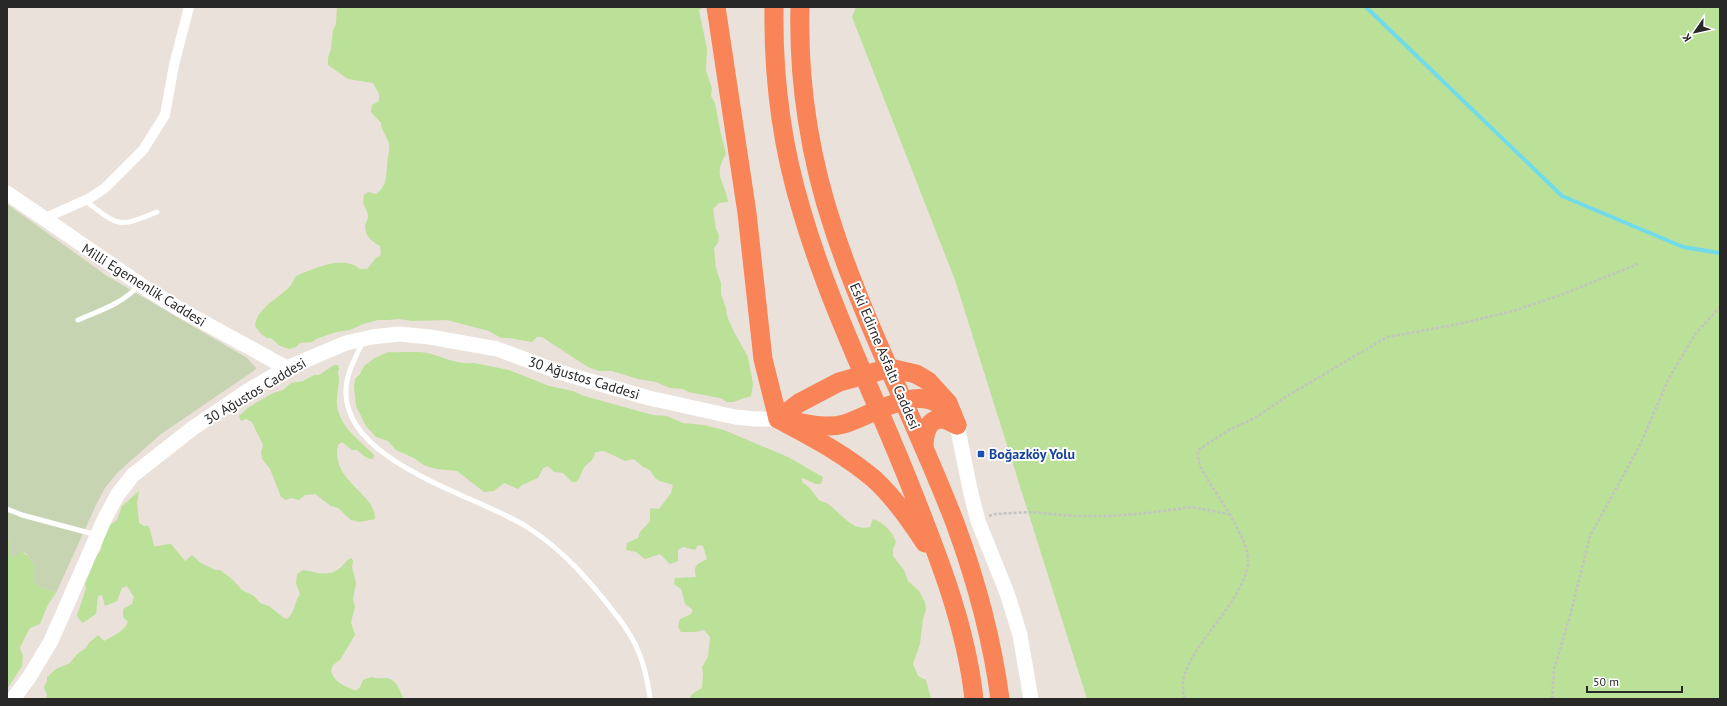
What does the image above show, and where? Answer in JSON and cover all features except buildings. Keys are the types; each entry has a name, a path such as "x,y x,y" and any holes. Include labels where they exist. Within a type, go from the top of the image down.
{"highway":[{"path":"716,7 743,177 763,359 778,419 849,459 875,480 909,519 948,580"},
{"name":"Eski Edirne Asfaltı Caddesi","path":"774,7 776,57 784,138 802,212 813,247 833,299 948,580 960,627 974,699"},
{"name":"Eski Edirne Asfaltı Caddesi","path":"800,7 802,70 814,154 824,196 850,275 924,447 955,524 979,598 995,664 1000,699"},
{"path":"778,419 799,403 839,382 890,368 916,374 928,381 948,403 957,425"},
{"path":"778,419 831,426 844,424 903,400 920,399 931,400 940,405 957,425"},
{"path":"924,447 924,436 929,426 934,421 941,419 957,425"}],"main road":[{"name":"Milli Egemenlik Caddesi","path":"7,193 43,219 181,310 287,368"},
{"name":"30 Ağustos Caddesi","path":"13,699 30,676 51,641 118,494 133,475 193,428 250,390 287,368 346,343 365,338 399,334 430,337 497,350 562,373 649,398 735,417 778,419"},
{"path":"957,425 970,494 978,521 1007,593 1020,635 1031,699"}],"street":[{"path":"43,219 84,200 105,188 143,150 165,115 174,65 189,7"}],"lane":[{"path":"84,200 113,221 121,224 131,222 157,212"},
{"path":"78,320 123,299 133,292 140,284"},
{"path":"365,338 354,362 346,391 347,407 353,421 365,437 394,461 526,526 549,542 566,557 597,590 627,629 644,662 650,699"},
{"path":"7,509 22,515 98,535"}],"path":[{"path":"1185,699 1182,691 1185,673 1197,649 1240,589 1248,562 1245,544 1199,463 1198,450 1229,430 1255,418 1288,396 1387,337 1454,325 1513,311 1558,296 1638,264"},
{"path":"1552,699 1554,669 1570,616 1590,536 1640,445 1669,378 1696,333 1720,307"},
{"path":"978,521 995,514 1031,512 1073,516 1109,516 1148,514 1192,507 1228,514"}],"green space":[{"path":"337,7 704,7 699,10 707,49 706,70 712,89 711,96 715,103 726,154 720,168 720,173 728,202 719,203 713,209 716,229 719,235 718,243 714,248 716,268 721,283 721,294 727,316 748,357 753,384 751,396 733,402 727,402 720,398 688,392 683,389 670,388 656,382 638,379 612,371 599,371 588,367 542,337 537,337 532,342 501,338 489,331 447,320 378,320 363,324 350,330 336,332 316,339 312,342 300,343 296,347 289,349 280,346 271,338 267,338 261,334 255,326 260,313 291,285 297,276 321,266 338,263 346,263 360,269 367,269 376,258 381,255 380,246 372,241 365,230 368,217 363,199 364,195 368,192 376,194 384,185 389,144 382,129 381,123 371,112 372,105 379,101 379,94 373,83 348,79 328,65 333,30 336,24"},
{"path":"856,7 1720,7 1720,699 1087,699 955,280 852,17"},
{"path":"7,204 107,276 247,358 256,368 161,434 118,472 105,488 97,503 56,593 38,586 34,582 34,566 26,553 21,552 17,556 10,556 10,543 7,538"},
{"path":"388,352 428,353 457,362 474,363 509,370 549,386 573,391 584,396 653,415 667,416 683,423 704,425 724,430 788,457 823,477 821,484 816,484 802,478 802,482 819,500 828,504 847,521 858,527 864,528 870,527 873,519 877,520 890,531 896,542 893,549 893,556 904,570 908,581 919,591 925,602 926,610 923,619 920,644 913,664 918,676 926,680 931,699 689,699 692,694 702,688 702,667 708,657 710,637 704,630 695,632 681,632 678,627 680,619 691,614 693,610 685,604 681,589 674,584 675,578 696,577 695,570 697,565 707,559 703,546 698,545 695,550 683,547 678,550 678,561 670,564 660,554 645,559 636,552 626,550 627,543 638,538 640,532 650,521 651,508 659,509 671,493 673,485 657,480 650,470 643,467 634,459 625,461 604,451 595,452 591,461 586,465 576,482 572,482 563,473 554,472 548,466 543,468 538,478 522,485 518,489 504,483 494,491 484,492 457,471 425,466 414,458 396,450 388,441 376,437 366,426 356,406 354,386 355,379 360,374 364,366 375,358"},
{"path":"334,365 338,365 339,369 337,405 342,420 351,433 374,455 373,459 370,459 357,450 352,450 342,442 338,445 337,457 346,477 369,502 375,519 360,522 351,520 338,508 331,506 315,494 305,495 299,500 291,498 286,500 281,497 270,469 262,459 261,452 263,445 252,422 246,419 241,421 239,416 249,407 273,393 283,390 291,383 303,381 314,375 319,375"},
{"path":"139,491 137,503 139,523 144,526 148,526 150,529 154,546 171,544 185,561 192,555 201,563 215,570 220,570 233,580 242,590 254,596 260,603 269,606 287,619 292,613 300,594 296,583 297,574 303,570 322,574 331,573 340,568 347,560 351,558 353,560 352,567 356,583 353,599 355,607 351,622 355,635 340,660 333,665 331,671 338,682 356,691 360,687 363,680 372,677 389,679 398,686 404,699 46,699 47,695 44,687 47,677 56,669 70,663 77,654 86,648 98,635 104,641 121,631 128,622 123,617 123,609 132,604 134,597 127,586 122,588 117,601 105,606 102,595 98,596 96,614 83,623 77,615 86,589 85,583 93,565 93,560 101,550 108,526 117,520 122,506"},
{"path":"7,538 10,543 28,556 34,566 34,576 38,586 56,593 47,606 40,624 30,628 25,637 20,648 23,656 22,666 7,689"}],"waterway":[{"path":"1366,7 1562,196 1683,247 1720,253"}],"place":[{"name":"Boğazköy Yolu","path":"981,454"}]}
